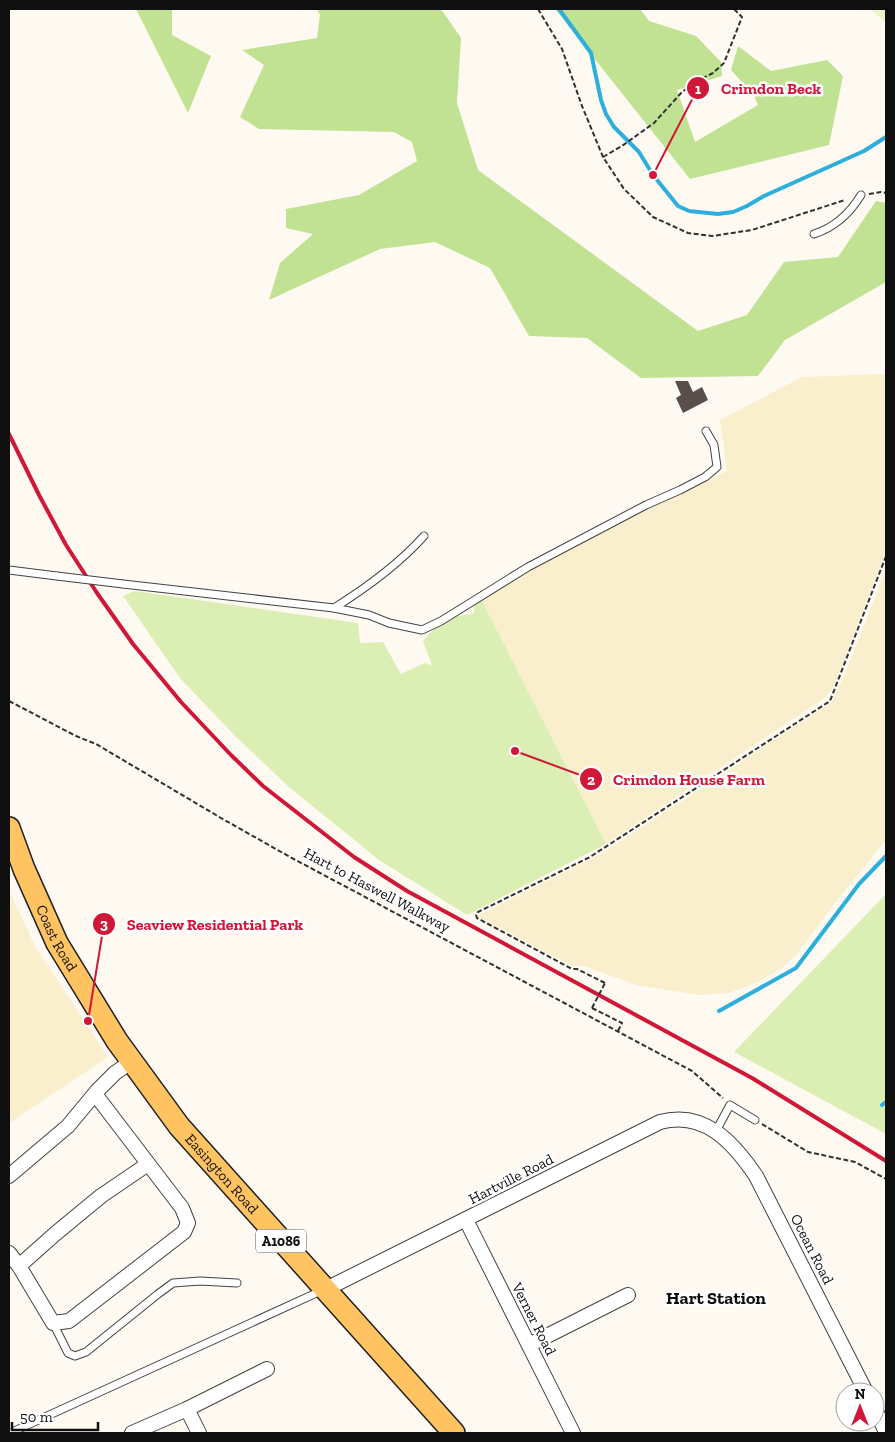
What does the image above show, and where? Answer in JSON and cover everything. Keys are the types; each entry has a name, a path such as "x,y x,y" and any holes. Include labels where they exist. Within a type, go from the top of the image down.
{"main road":[{"name":"Coast Road","path":"9,828 24,870 58,943 117,1041"},
{"name":"Easington Road","path":"117,1041 179,1126 454,1433"}],"street":[{"path":"9,1176 68,1126 95,1094 132,1061"},
{"path":"9,1252 53,1323 69,1321 184,1232 188,1223 182,1208 95,1094"},
{"name":"Hartville Road","path":"324,1290 660,1122 674,1118 691,1120 716,1130"},
{"name":"Ocean Road","path":"716,1130 746,1161 756,1176 861,1382"},
{"path":"19,1266 101,1196 148,1164"},
{"name":"Verner Road","path":"466,1220 573,1433"},
{"path":"529,1345 628,1295"},
{"path":"132,1433 187,1409 268,1369"},
{"path":"187,1409 199,1433"}],"lane":[{"path":"814,234 838,222 851,211 861,195"},
{"path":"9,570 334,608 369,615 422,630 441,621 536,562 646,504 705,477 717,467 714,445 706,431"},
{"path":"334,608 365,589 408,554 424,536"},
{"path":"716,1130 730,1105 755,1120"},
{"path":"53,1323 68,1353 75,1356 86,1352 173,1283 200,1281 238,1283"},
{"path":"10,1433 324,1290"}],"path":[{"path":"538,9 562,49 582,106 603,157 624,189 653,216 688,232 712,236 752,230 861,195 882,192 886,194"},
{"path":"603,157 654,123 682,92 697,81 713,74 724,64 742,17 734,9"},
{"path":"618,1031 622,1023 592,1008 606,983 577,969 572,969 477,918 476,915 478,912 590,857 830,701 886,556"},
{"name":"Hart to Haswell Walkway","path":"9,701 76,736 96,744 290,857 692,1071 716,1090 730,1105"},
{"path":"755,1120 808,1152 855,1162 886,1179"}],"shaded area":[{"path":"886,374 886,551 833,688 823,699 606,844 481,599 597,533 727,471 720,420 802,377"},
{"path":"886,569 886,840 796,955 782,968 758,982 729,993 699,995 636,985 584,966 572,966 479,917 479,915 601,854 832,702"},
{"path":"9,890 35,946 108,1057 9,1123"}],"green space":[{"path":"136,9 172,9 172,35 211,56 188,113"},
{"path":"317,9 441,9 461,38 457,103 478,170 698,331 747,315 784,262 838,257 876,201 886,203 886,282 785,340 758,376 641,378 587,338 529,336 490,268 435,242 380,249 269,300 280,263 313,234 286,228 286,209 359,195 417,161 412,142 394,132 259,129 240,117 264,65 242,50 317,38 320,15"},
{"path":"555,9 640,9 649,21 696,36 721,62 722,76 677,90 695,142 758,105 753,94 731,70 738,46 771,71 827,60 843,76 829,145 690,179"},
{"path":"870,9 886,9 886,23"},
{"path":"135,591 358,623 360,643 383,642 401,674 424,663 432,665 423,641 434,629 447,620 474,613 474,605 481,599 606,844 467,915 379,860 289,787 235,736 180,678 123,596"},
{"path":"886,894 886,1134 734,1052"}],"building":[{"path":"675,381 688,381 693,392 702,387 708,400 683,413 676,398 681,395"}],"waterway":[{"path":"559,9 591,53 601,100 606,114 614,127 639,152 653,175 678,206 689,211 718,214 733,212 864,151 886,137"},
{"path":"719,1011 796,968 859,884 886,856"},
{"path":"882,1105 886,1102"}],"railway":[{"path":"9,434 66,545 133,644 181,702 263,786 354,857 407,891 752,1078 886,1161"}],"place":[{"name":"Crimdon Beck","path":"653,175"},
{"name":"Crimdon House Farm","path":"515,751"},
{"name":"Seaview Residential Park","path":"88,1021"}],"district":[{"name":"Hart Station","path":"716,1298"}]}
